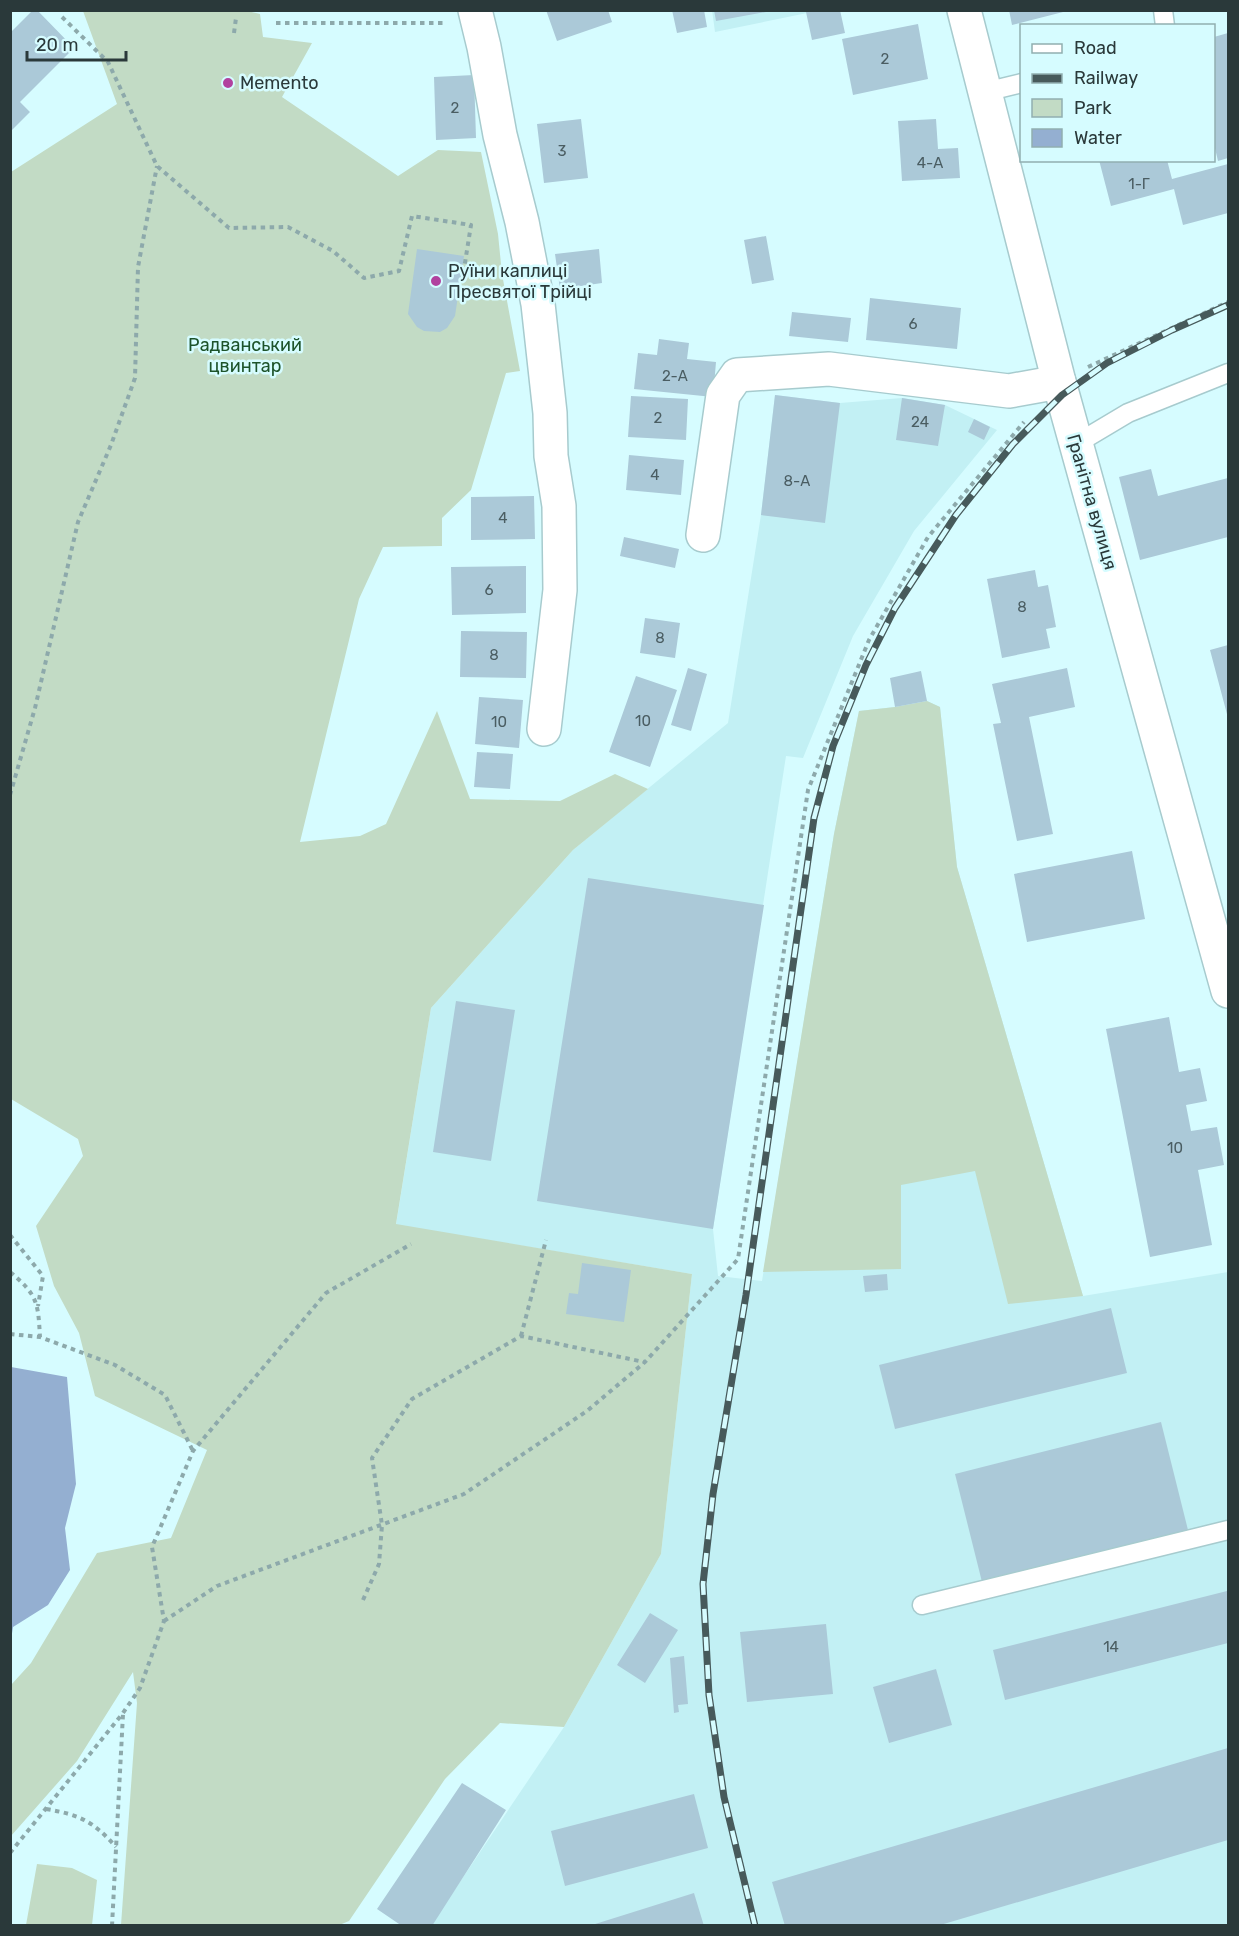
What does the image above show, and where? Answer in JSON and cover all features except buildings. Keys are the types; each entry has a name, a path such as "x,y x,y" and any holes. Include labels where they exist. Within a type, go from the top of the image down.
{"street":[{"name":"Гранітна вулиця","path":"964,10 1059,382 1228,991"},
{"path":"476,16 538,304 550,413 551,456 559,506 560,590 544,729"},
{"path":"703,535 723,396 737,375 829,369 1009,391 1059,382"}],"lane":[{"path":"985,92 1020,83"},
{"path":"1076,444 1128,413 1228,373"},
{"path":"922,1605 1228,1530"}],"path":[{"path":"276,23 476,16"},
{"path":"62,17 108,62 157,166 229,228 288,227 333,251 364,278 399,271 412,216 471,225 464,269"},
{"path":"234,33 236,18"},
{"path":"10,795 35,708 78,522 111,445 135,378 138,267 157,166"},
{"path":"1087,367 1228,302"},
{"path":"164,1621 217,1586 464,1494 587,1411 645,1362 738,1259 808,790 869,640 928,537 1028,417"},
{"path":"10,1235 43,1276 38,1306 40,1337"},
{"path":"521,1336 546,1240"},
{"path":"10,1853 123,1713 140,1688 164,1621 152,1547 193,1451 326,1293 411,1244"},
{"path":"10,1272 28,1287 38,1306"},
{"path":"10,1334 40,1337 115,1365 165,1395 193,1451"},
{"path":"363,1600 379,1564 382,1525 372,1458 412,1399 521,1336 645,1362"},
{"path":"112,1926 123,1713"},
{"path":"46,1809 68,1813 84,1820 99,1829 117,1847"}],"shaded area":[{"path":"712,10 817,11 715,32"},
{"path":"775,395 840,403 902,398 945,405 997,430 914,531 853,636 803,758 786,756 713,1229 718,1276 762,1281 834,834 859,711 927,701 940,707 957,867 1083,1296 1228,1272 1228,1925 431,1925 564,1727 661,1554 692,1274 396,1225 431,1008 573,850 728,723 761,515"}],"green space":[{"name":"Радванський цвинтар","path":"83,11 247,11 260,14 263,37 312,43 282,97 398,176 438,150 481,152 498,234 502,274 520,371 506,373 471,490 442,518 442,546 383,547 359,599 300,842 360,836 386,824 437,711 470,799 560,801 615,774 648,789 573,850 431,1008 396,1224 692,1274 661,1554 564,1727 500,1723 445,1779 349,1921 337,1926 121,1925 137,1703 133,1672 77,1761 11,1836 11,1685 31,1663 97,1553 171,1538 207,1450 95,1396 79,1333 54,1286 36,1226 83,1156 78,1139 11,1099 11,172 117,104"},
{"path":"927,701 940,707 957,867 1083,1296 1008,1304 975,1171 901,1185 901,1269 763,1272 834,834 859,711"},
{"path":"37,1864 72,1868 97,1880 92,1925 26,1925"}],"water":[{"path":"11,1367 67,1377 76,1484 65,1528 70,1570 48,1605 13,1627 11,1640"}],"railway":[{"path":"755,1926 724,1797 709,1695 703,1584 713,1494 746,1295 814,818 833,746 866,665 895,608 956,515 1013,444 1062,395 1107,363 1228,305"}],"place":[{"name":"Memento","path":"228,83"},
{"name":"Руїни каплиці Пресвятої Трійці","path":"436,281"}]}
